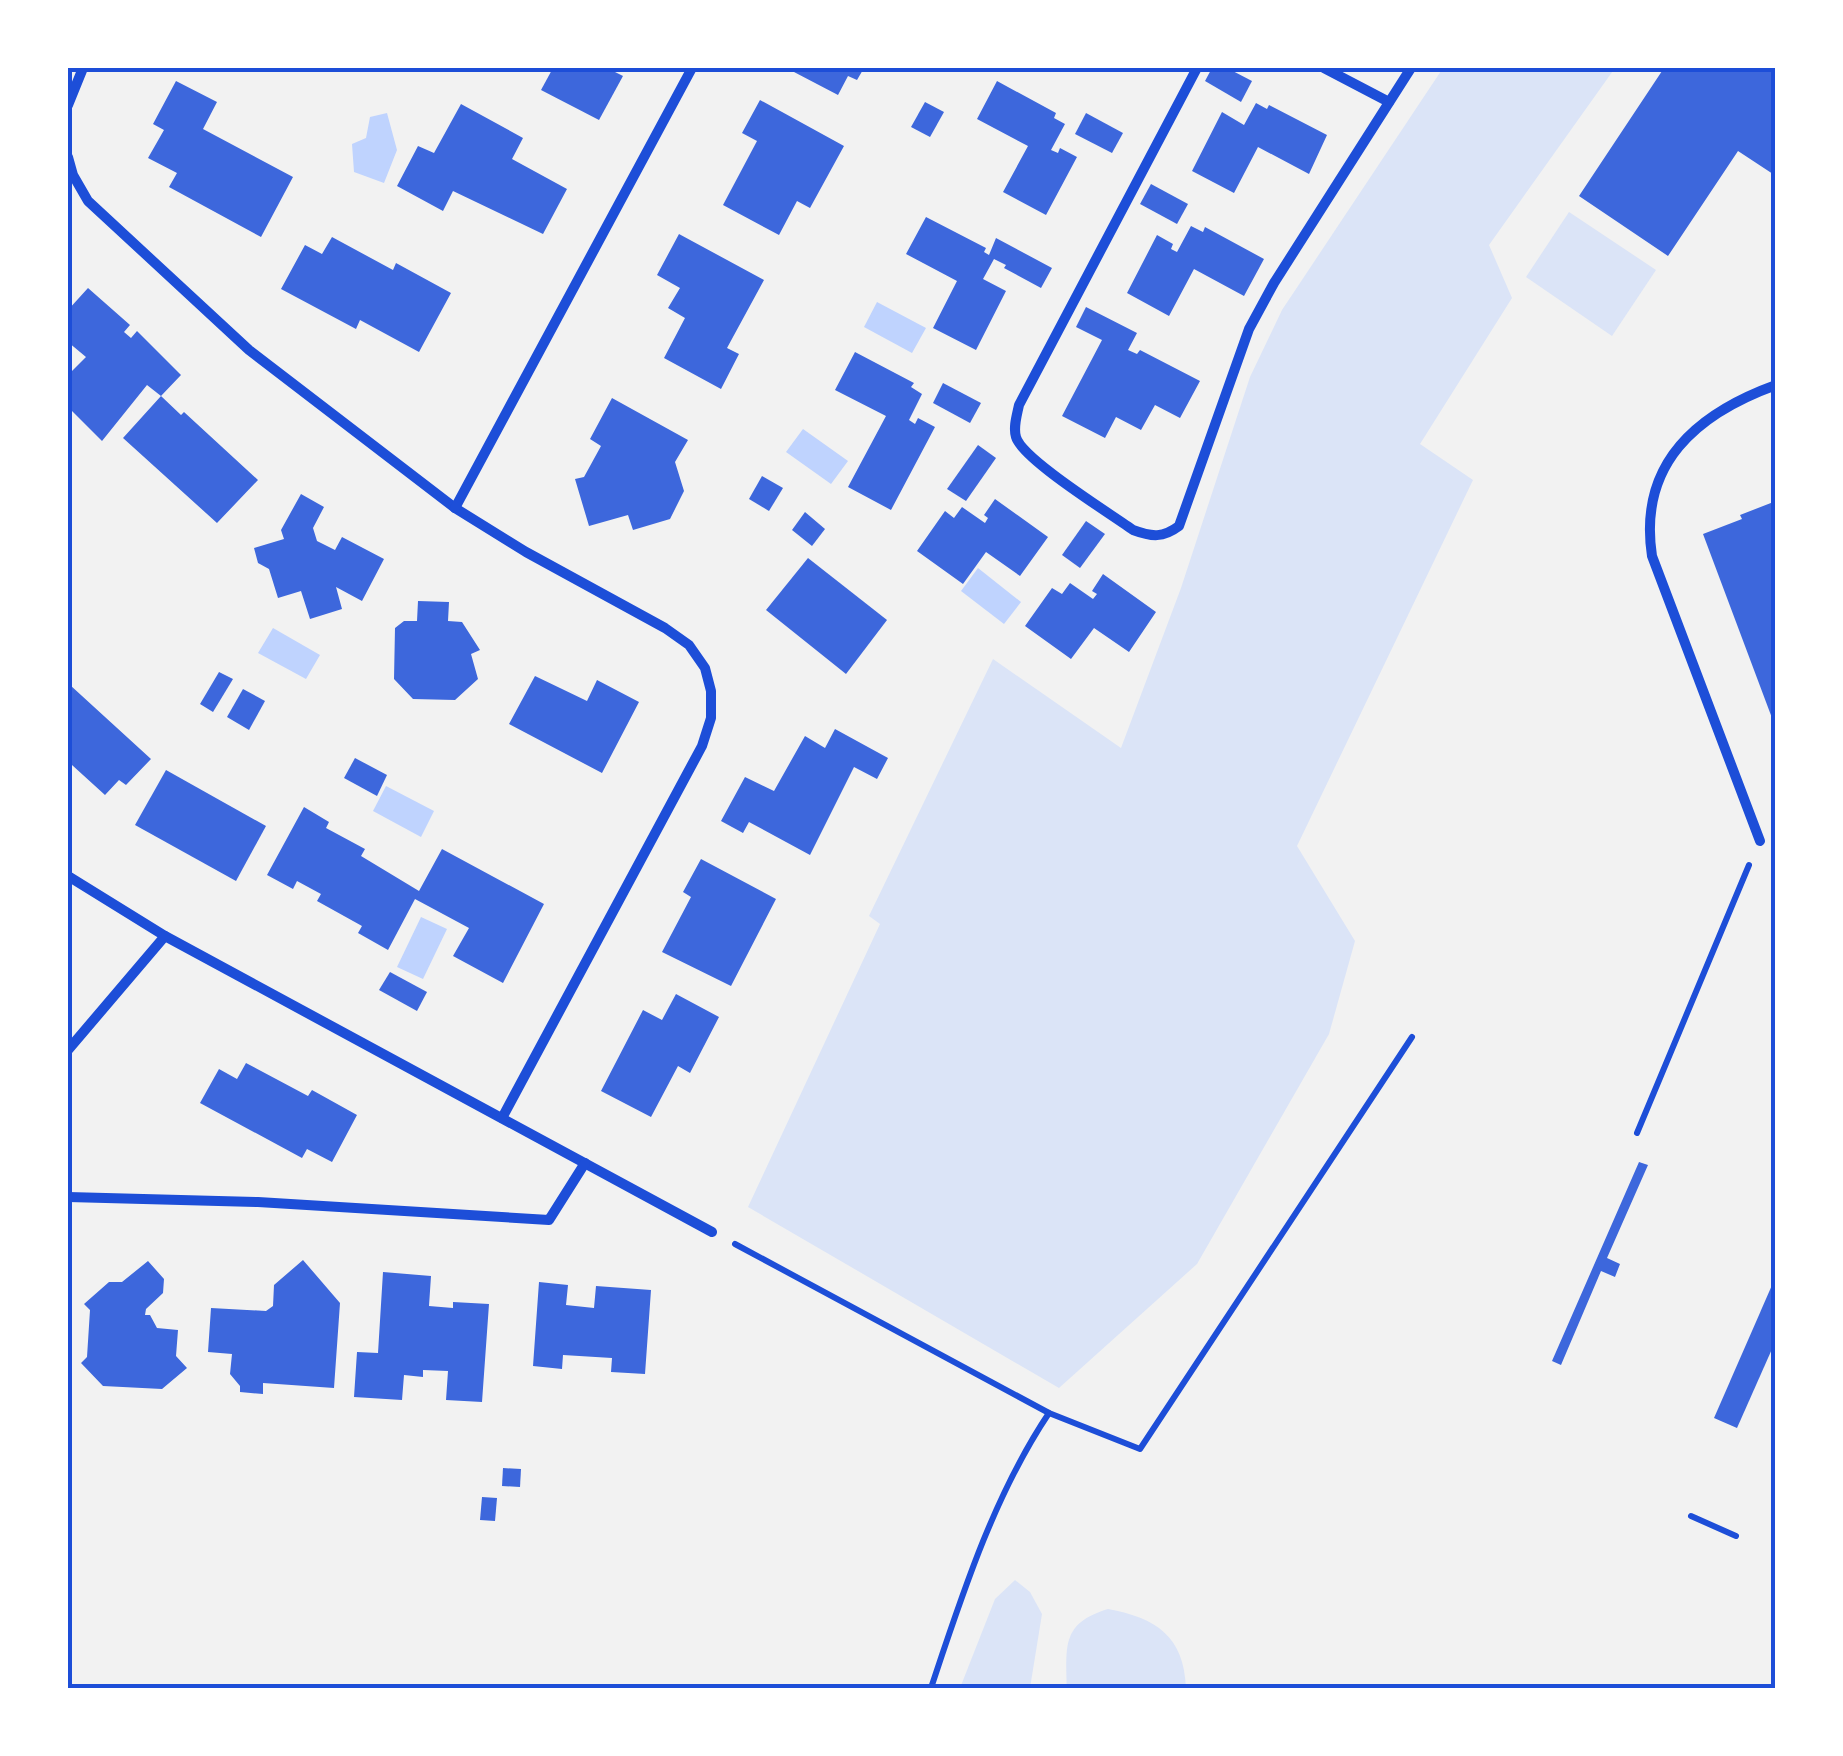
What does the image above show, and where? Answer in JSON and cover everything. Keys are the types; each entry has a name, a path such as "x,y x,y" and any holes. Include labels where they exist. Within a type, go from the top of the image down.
{"street":[{"path":"68,105 84,68"},
{"path":"456,508 692,68"},
{"path":"1197,68 1019,406 1016,422 1016,438 1031,458 1134,530 1150,536 1167,535 1179,526 1249,329 1274,283 1411,68"},
{"path":"1324,68 1388,102"},
{"path":"68,157 73,176 88,201 249,350 456,508 526,552 678,636 690,645 705,668 711,691 711,718 702,746 502,1118"},
{"path":"1760,841 1652,556 1648,529 1658,482 1687,436 1720,408 1776,385"},
{"path":"68,876 165,936 712,1232"},
{"path":"68,1050 165,936"},
{"path":"68,1197 258,1202 549,1220 585,1163"}],"path":[{"path":"1637,1132 1760,841"},
{"path":"712,1232 1049,1413 1140,1449 1412,1037"},
{"path":"931,1688 962,1598 1020,1457 1049,1413"},
{"path":"1691,1516 1736,1536"}],"shaded area":[{"path":"1443,68 1615,68 1489,245 1512,298 1420,444 1473,480 1297,846 1355,941 1329,1034 1197,1264 1059,1388 748,1207 880,924 869,916 993,659 1121,748 1181,588 1250,377 1282,310"},
{"path":"1569,212 1656,270 1612,336 1526,277"},
{"path":"1015,1580 1030,1592 1042,1614 1030,1688 960,1688 995,1599"},
{"path":"1108,1609 1140,1618 1164,1632 1180,1655 1186,1688 1067,1688 1070,1638 1082,1621"}],"water":[{"path":"387,113 397,150 384,183 354,172 352,144 366,138 370,117"},
{"path":"877,302 926,328 912,353 864,327"},
{"path":"803,429 848,461 831,484 786,452"},
{"path":"978,568 1021,602 1004,624 961,591"},
{"path":"273,628 320,655 306,679 258,653"},
{"path":"386,786 434,811 421,837 373,811"},
{"path":"421,917 447,929 423,979 397,967"}],"building":[{"path":"553,68 607,68 623,76 599,120 541,90"},
{"path":"797,68 864,68 857,80 848,76 838,95 794,72"},
{"path":"1212,68 1227,68 1252,81 1241,102 1205,81"},
{"path":"1664,68 1776,68 1776,176 1738,151 1668,256 1579,196"},
{"path":"176,81 217,102 203,129 293,177 261,237 169,187 177,173 148,158 164,130 153,124"},
{"path":"997,81 1056,113 1054,118 1065,124 1051,150 1058,153 1060,148 1077,157 1046,215 1003,192 1028,146 977,119"},
{"path":"760,100 844,146 810,208 797,201 779,235 723,205 757,141 742,133"},
{"path":"925,102 944,112 930,137 911,127"},
{"path":"1256,103 1267,109 1269,105 1327,135 1309,174 1258,147 1234,193 1192,171 1222,112 1244,125"},
{"path":"461,104 523,138 512,159 567,189 543,234 453,191 443,211 397,186 418,146 434,153"},
{"path":"1086,113 1123,133 1112,153 1075,134"},
{"path":"1151,184 1188,204 1177,224 1140,204"},
{"path":"926,217 986,248 984,252 989,255 996,238 1052,268 1041,288 994,259 983,279 1006,291 976,350 933,328 957,281 906,254"},
{"path":"1191,226 1203,232 1205,227 1264,259 1244,296 1194,269 1169,316 1127,293 1157,235 1173,244 1171,249 1177,252"},
{"path":"679,234 764,280 727,348 739,354 721,389 664,358 685,318 668,308 680,288 657,275"},
{"path":"332,237 393,270 396,263 451,293 419,352 360,320 356,329 281,289 305,245 322,254"},
{"path":"88,288 130,325 124,332 131,338 137,331 181,375 161,396 147,385 102,441 68,407 68,375 86,357 68,342 68,310"},
{"path":"1086,307 1137,333 1128,350 1137,354 1140,350 1200,381 1180,418 1155,405 1141,430 1116,417 1105,438 1062,416 1102,340 1076,327"},
{"path":"855,352 914,383 911,387 922,394 909,420 915,424 918,418 935,427 891,510 848,487 886,416 835,390"},
{"path":"943,383 981,403 970,423 933,403"},
{"path":"161,396 258,480 217,523 123,438"},
{"path":"612,398 688,440 675,462 684,491 670,519 633,530 628,515 589,526 575,479 584,477 601,446 590,439"},
{"path":"978,445 996,458 966,501 947,489"},
{"path":"762,476 783,488 769,511 749,499"},
{"path":"301,494 324,507 313,528 317,541 335,550 342,537 384,559 362,601 336,587 342,609 310,619 301,591 278,598 269,569 258,563 254,548 284,539 281,530"},
{"path":"995,499 1048,537 1020,576 986,552 963,584 917,551 945,511 954,518 962,507 985,523 988,518 984,515"},
{"path":"1776,501 1776,726 1775,726 1703,534"},
{"path":"805,512 825,529 812,546 792,530"},
{"path":"1086,521 1105,534 1080,568 1062,555"},
{"path":"808,558 887,620 846,674 766,610"},
{"path":"1103,574 1156,612 1129,652 1094,628 1071,659 1025,626 1052,588 1062,594 1070,583 1093,599 1097,594 1092,591"},
{"path":"418,601 449,602 448,621 462,622 480,650 471,654 478,679 455,700 413,699 394,679 395,628 404,621 417,621"},
{"path":"219,672 233,679 213,712 200,704"},
{"path":"535,676 587,701 597,680 639,702 602,773 509,724"},
{"path":"70,685 151,759 126,785 119,780 105,795 72,765 68,770"},
{"path":"243,689 265,701 249,730 227,717"},
{"path":"835,729 888,758 877,779 854,767 810,855 749,822 743,833 721,821 745,777 774,791 805,736 825,748"},
{"path":"355,758 387,775 377,796 344,778"},
{"path":"166,770 266,826 236,881 135,825"},
{"path":"304,807 329,822 326,828 365,849 361,856 419,891 442,849 544,904 503,983 453,956 469,928 415,899 388,950 358,933 362,926 317,901 321,894 297,881 293,889 267,875"},
{"path":"701,859 776,899 731,986 662,952 691,897 683,892"},
{"path":"390,972 427,992 417,1011 379,990"},
{"path":"676,994 719,1017 690,1073 678,1066 651,1117 601,1091 643,1010 662,1020"},
{"path":"246,1063 308,1096 312,1090 357,1115 332,1162 307,1149 302,1158 200,1103 219,1069 237,1079"},
{"path":"1639,1162 1648,1165 1607,1258 1620,1264 1615,1277 1601,1271 1561,1365 1552,1361"},
{"path":"303,1260 340,1303 334,1388 263,1383 263,1394 240,1392 230,1374 232,1354 208,1352 211,1308 266,1311 273,1306 274,1285"},
{"path":"148,1261 164,1279 163,1293 146,1309 145,1315 150,1315 157,1328 178,1330 176,1356 187,1368 162,1389 103,1386 81,1363 87,1357 90,1310 84,1304 109,1282 122,1282"},
{"path":"383,1272 431,1276 429,1306 453,1308 453,1302 489,1304 482,1402 446,1400 448,1371 423,1370 423,1377 404,1375 402,1400 354,1397 357,1352 378,1353"},
{"path":"1776,1276 1776,1340 1737,1428 1714,1418"},
{"path":"539,1282 568,1285 566,1305 594,1308 596,1286 651,1290 645,1374 611,1372 612,1358 563,1355 562,1369 533,1366"},
{"path":"503,1468 521,1469 520,1487 502,1486"},
{"path":"482,1497 497,1498 495,1521 480,1520"}]}
